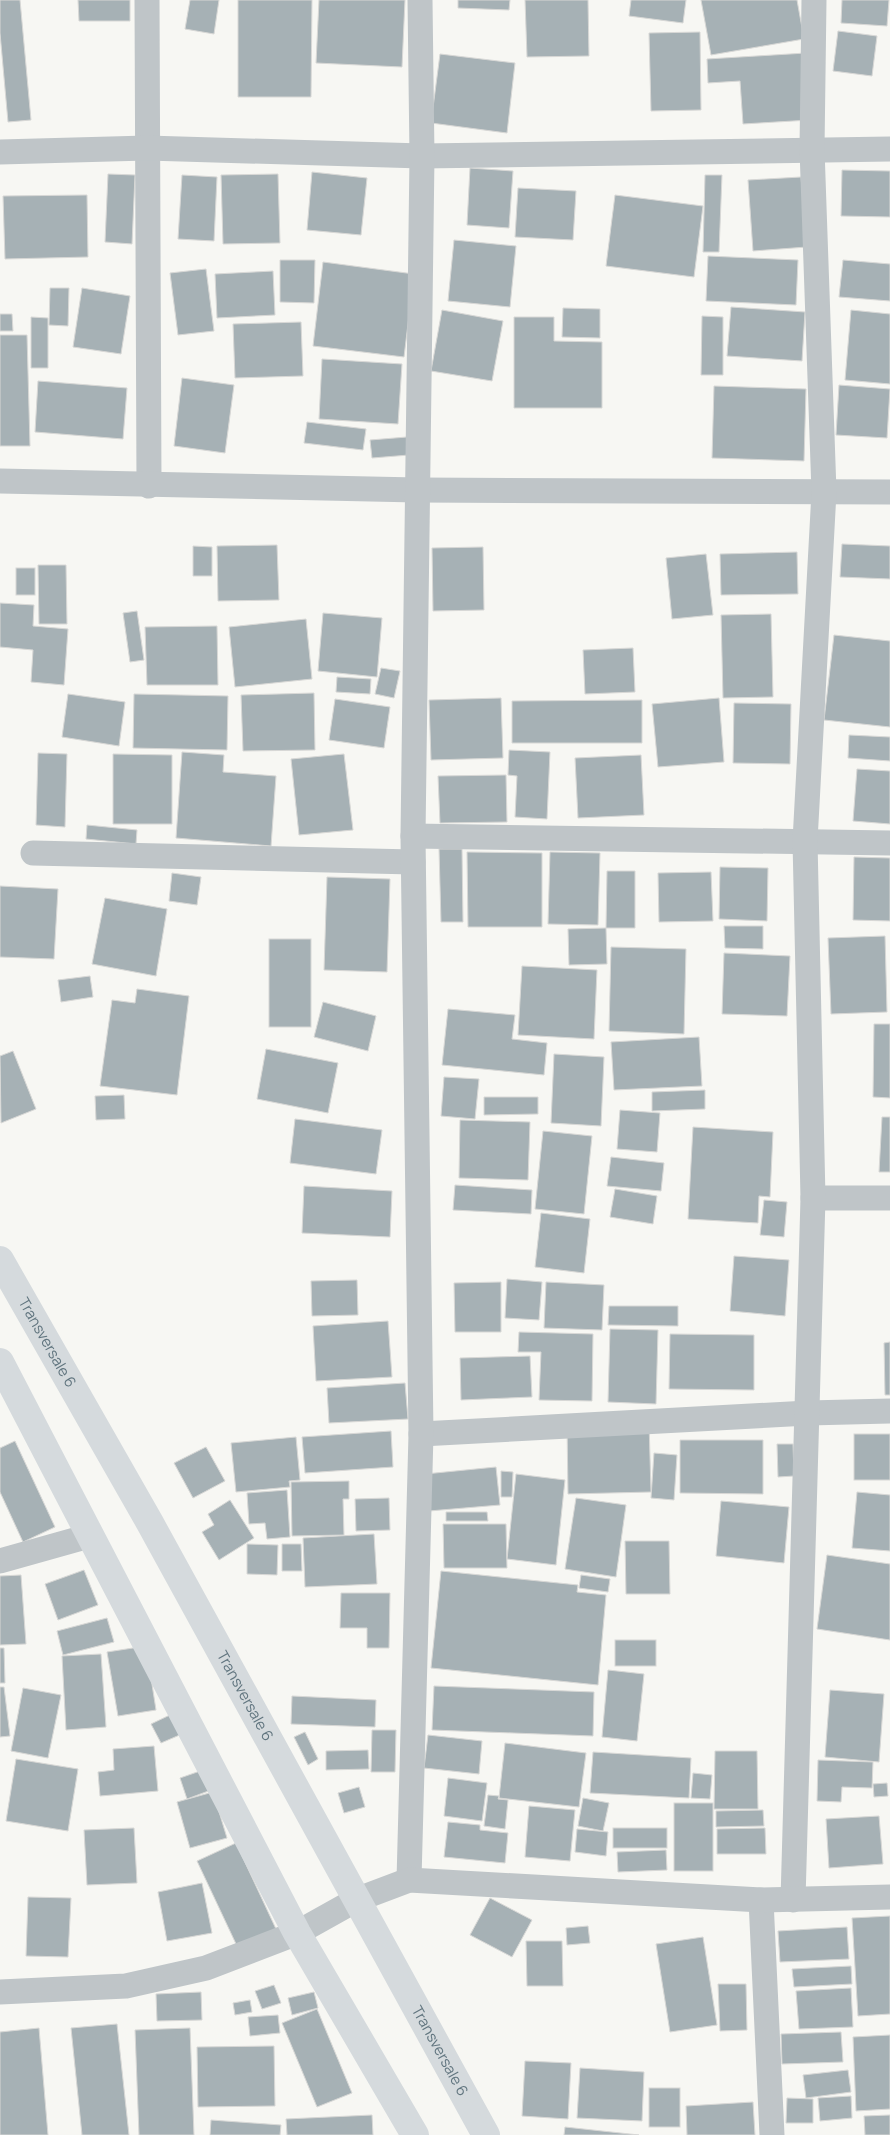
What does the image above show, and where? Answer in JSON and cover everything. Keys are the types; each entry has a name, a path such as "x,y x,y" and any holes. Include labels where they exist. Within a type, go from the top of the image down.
{"main road":[{"name":"Transversale 6","path":"2,1265 150,1524 486,2135"},
{"path":"0,1362 297,1932 415,2135"}],"street":[{"path":"147,0 149,486"},
{"path":"409,1880 421,1434 412,836 422,156 420,0"},
{"path":"793,1900 813,1198 805,841 824,492 812,149 814,0"},
{"path":"0,152 147,148 422,156 890,149"},
{"path":"0,481 149,486 417,490 890,492"},
{"path":"412,836 890,843"},
{"path":"33,853 413,862"},
{"path":"813,1198 890,1198"},
{"path":"421,1434 808,1413 890,1411"},
{"path":"0,1561 89,1536"},
{"path":"0,1992 126,1986 206,1968 297,1932 356,1900 409,1880 761,1900 890,1897"},
{"path":"761,1900 772,2135"}],"building":[{"path":"0,0 20,0 31,120 8,122 0,33"},
{"path":"78,0 130,0 130,21 79,21"},
{"path":"190,0 219,0 214,34 185,29"},
{"path":"238,0 312,0 311,97 238,97"},
{"path":"319,0 405,0 402,67 316,63"},
{"path":"458,0 510,0 509,10 458,8"},
{"path":"525,0 588,0 589,56 527,57"},
{"path":"631,0 686,0 683,23 629,16"},
{"path":"701,0 797,0 804,39 711,55"},
{"path":"842,0 889,0 887,26 841,23"},
{"path":"838,31 877,36 872,76 833,71"},
{"path":"700,32 701,110 651,111 649,33"},
{"path":"806,53 810,120 743,124 740,81 708,83 707,59"},
{"path":"440,54 515,63 507,133 431,123"},
{"path":"470,168 513,171 509,228 467,225"},
{"path":"842,170 890,171 890,217 841,216"},
{"path":"312,172 367,178 361,235 307,230"},
{"path":"108,174 135,175 132,244 105,242"},
{"path":"278,174 280,243 223,244 221,175"},
{"path":"182,175 217,177 214,241 178,239"},
{"path":"705,175 722,175 719,252 703,252"},
{"path":"801,177 807,247 753,251 748,180"},
{"path":"518,188 576,191 573,240 515,237"},
{"path":"87,195 88,257 5,259 3,196"},
{"path":"615,195 703,206 694,277 606,266"},
{"path":"454,240 516,246 510,307 448,301"},
{"path":"708,256 798,260 796,305 706,301"},
{"path":"280,260 315,260 314,303 280,302"},
{"path":"843,260 890,264 890,301 839,297"},
{"path":"323,262 414,274 404,357 313,346"},
{"path":"206,269 214,331 178,335 170,273"},
{"path":"273,271 275,315 217,318 215,274"},
{"path":"50,288 69,288 68,326 49,325"},
{"path":"82,288 130,296 121,354 73,347"},
{"path":"731,307 805,312 802,361 727,356"},
{"path":"563,308 600,309 600,338 562,337"},
{"path":"442,310 503,321 492,381 431,371"},
{"path":"851,310 890,314 890,384 845,380"},
{"path":"0,314 12,314 13,331 0,331"},
{"path":"702,316 723,317 723,375 701,375"},
{"path":"31,317 48,318 48,368 31,368"},
{"path":"514,317 554,317 554,341 602,342 602,408 514,408"},
{"path":"301,322 303,376 235,378 233,324"},
{"path":"0,335 27,335 30,446 0,446"},
{"path":"322,359 402,364 398,424 319,419"},
{"path":"182,378 234,385 225,453 174,446"},
{"path":"38,381 127,388 123,439 35,432"},
{"path":"839,385 890,389 887,438 836,435"},
{"path":"714,386 806,389 804,461 712,458"},
{"path":"307,422 366,429 363,450 304,443"},
{"path":"407,437 409,455 372,458 370,440"},
{"path":"842,544 890,546 890,579 840,577"},
{"path":"277,545 279,600 218,601 217,546"},
{"path":"193,546 212,547 212,576 193,576"},
{"path":"483,547 484,610 433,611 432,548"},
{"path":"797,552 798,594 721,595 720,554"},
{"path":"706,554 713,615 672,619 666,558"},
{"path":"38,565 66,565 67,624 39,624"},
{"path":"16,568 35,568 35,595 16,595"},
{"path":"0,603 34,605 33,626 68,629 64,685 31,682 33,650 0,647"},
{"path":"137,611 144,660 130,662 123,613"},
{"path":"323,613 382,618 377,677 318,671"},
{"path":"771,614 773,697 723,698 721,615"},
{"path":"306,619 312,679 235,687 229,627"},
{"path":"217,626 218,685 147,685 145,627"},
{"path":"834,635 890,641 890,727 824,720"},
{"path":"633,648 635,692 585,694 583,650"},
{"path":"381,668 400,671 394,698 375,694"},
{"path":"337,677 371,679 370,694 336,692"},
{"path":"314,693 315,750 243,751 241,695"},
{"path":"68,694 125,702 119,746 62,737"},
{"path":"134,694 228,696 227,750 133,748"},
{"path":"501,698 503,758 431,760 429,700"},
{"path":"719,698 724,762 658,767 652,704"},
{"path":"335,699 390,707 384,748 329,740"},
{"path":"642,700 642,743 512,743 512,701"},
{"path":"734,703 791,704 790,764 733,763"},
{"path":"849,735 890,737 890,761 848,758"},
{"path":"509,750 550,752 547,819 515,817 517,776 508,775"},
{"path":"182,752 224,755 223,772 276,776 271,846 176,838"},
{"path":"38,753 67,754 65,827 36,825"},
{"path":"113,754 172,755 172,824 113,824"},
{"path":"344,754 353,830 299,835 291,759"},
{"path":"641,755 644,815 578,818 575,758"},
{"path":"857,769 890,771 890,824 853,821"},
{"path":"506,775 507,822 440,823 438,776"},
{"path":"87,825 137,830 136,844 86,839"},
{"path":"439,849 462,849 463,922 441,922"},
{"path":"467,852 542,853 542,927 468,927"},
{"path":"550,852 600,853 598,925 548,924"},
{"path":"854,857 890,858 890,921 853,920"},
{"path":"720,867 768,868 767,921 719,919"},
{"path":"607,871 635,871 635,928 606,928"},
{"path":"711,872 713,921 659,922 658,873"},
{"path":"172,873 201,877 197,905 169,901"},
{"path":"327,877 390,879 387,972 324,970"},
{"path":"0,886 58,889 54,959 0,957"},
{"path":"105,898 167,909 156,976 92,964"},
{"path":"724,926 763,926 763,949 725,948"},
{"path":"606,928 607,964 569,965 568,929"},
{"path":"885,936 887,1012 831,1014 828,938"},
{"path":"269,939 311,939 311,1027 269,1027"},
{"path":"611,947 686,949 684,1034 609,1031"},
{"path":"724,953 790,956 787,1016 722,1014"},
{"path":"522,966 597,970 594,1039 518,1035"},
{"path":"90,976 93,997 61,1002 58,980"},
{"path":"137,989 189,996 177,1095 100,1086 112,1000 135,1003"},
{"path":"323,1002 376,1016 368,1051 314,1037"},
{"path":"448,1009 515,1015 512,1039 547,1043 544,1075 442,1065"},
{"path":"874,1024 890,1024 890,1098 873,1097"},
{"path":"699,1037 702,1086 614,1090 611,1042"},
{"path":"266,1049 338,1063 328,1113 257,1099"},
{"path":"13,1051 36,1109 1,1123 0,1056"},
{"path":"554,1054 604,1057 601,1126 551,1123"},
{"path":"444,1077 479,1079 475,1119 441,1116"},
{"path":"705,1090 705,1109 652,1111 652,1092"},
{"path":"124,1095 125,1119 96,1120 95,1096"},
{"path":"484,1097 538,1097 538,1114 484,1115"},
{"path":"620,1110 660,1113 657,1152 617,1149"},
{"path":"882,1117 890,1117 890,1172 879,1172"},
{"path":"295,1119 382,1130 376,1174 290,1163"},
{"path":"460,1120 530,1122 528,1180 459,1178"},
{"path":"693,1127 773,1132 770,1197 759,1196 758,1223 688,1219"},
{"path":"543,1131 592,1136 584,1214 535,1209"},
{"path":"611,1157 664,1163 661,1191 607,1186"},
{"path":"455,1185 532,1190 531,1214 453,1210"},
{"path":"304,1186 392,1191 390,1237 302,1233"},
{"path":"615,1189 657,1196 653,1224 610,1217"},
{"path":"764,1200 787,1202 784,1237 760,1235"},
{"path":"541,1213 590,1219 584,1273 535,1267"},
{"path":"734,1256 789,1260 785,1316 730,1311"},
{"path":"507,1279 542,1282 539,1320 505,1318"},
{"path":"357,1280 358,1315 312,1316 311,1281"},
{"path":"501,1282 501,1332 455,1332 454,1283"},
{"path":"546,1282 604,1285 602,1330 544,1328"},
{"path":"609,1306 678,1306 678,1326 608,1325"},
{"path":"388,1321 392,1377 316,1381 313,1326"},
{"path":"610,1329 658,1330 656,1404 608,1402"},
{"path":"519,1332 593,1334 592,1401 539,1400 541,1352 518,1352"},
{"path":"670,1334 754,1335 754,1390 669,1389"},
{"path":"890,1342 890,1395 885,1395 884,1343"},
{"path":"530,1356 532,1397 461,1400 460,1358"},
{"path":"405,1383 408,1419 329,1423 327,1388"},
{"path":"649,1422 651,1492 568,1494 567,1424"},
{"path":"391,1431 393,1467 305,1473 302,1437"},
{"path":"854,1434 890,1434 890,1480 854,1480"},
{"path":"296,1437 300,1480 289,1481 290,1487 236,1492 231,1443"},
{"path":"680,1440 763,1440 763,1494 680,1493"},
{"path":"15,1441 55,1527 23,1542 0,1492 0,1448"},
{"path":"777,1444 793,1444 794,1476 778,1477"},
{"path":"206,1447 225,1481 193,1498 174,1463"},
{"path":"654,1453 677,1455 674,1500 651,1498"},
{"path":"496,1467 500,1505 429,1511 425,1474"},
{"path":"501,1471 513,1472 512,1497 501,1497"},
{"path":"516,1474 565,1480 556,1565 507,1559"},
{"path":"349,1481 349,1499 343,1499 344,1535 292,1536 291,1482"},
{"path":"287,1490 290,1537 267,1539 265,1523 249,1524 247,1493"},
{"path":"857,1492 890,1495 890,1551 852,1548"},
{"path":"389,1498 390,1530 356,1531 355,1499"},
{"path":"576,1498 626,1505 616,1577 565,1569"},
{"path":"230,1500 254,1538 219,1560 202,1532 214,1525 208,1514"},
{"path":"721,1501 789,1507 784,1563 716,1556"},
{"path":"446,1512 487,1512 488,1521 446,1521"},
{"path":"443,1524 506,1524 507,1568 444,1568"},
{"path":"374,1534 377,1584 305,1587 303,1538"},
{"path":"625,1541 669,1541 670,1594 626,1594"},
{"path":"247,1544 278,1545 277,1575 247,1574"},
{"path":"282,1544 301,1544 302,1571 282,1571"},
{"path":"827,1555 890,1564 890,1640 817,1629"},
{"path":"84,1570 98,1605 58,1620 45,1584"},
{"path":"441,1571 578,1585 577,1592 606,1595 598,1685 431,1668"},
{"path":"21,1575 26,1644 0,1645 0,1576"},
{"path":"581,1575 610,1579 608,1592 579,1588"},
{"path":"341,1593 390,1593 389,1648 367,1648 367,1628 340,1628"},
{"path":"107,1618 114,1642 63,1655 57,1631"},
{"path":"615,1640 656,1640 656,1666 615,1666"},
{"path":"146,1646 156,1710 118,1716 107,1652"},
{"path":"0,1648 4,1648 5,1683 0,1683"},
{"path":"101,1654 106,1727 66,1730 62,1656"},
{"path":"608,1670 644,1674 637,1741 602,1737"},
{"path":"434,1686 594,1692 593,1736 432,1730"},
{"path":"0,1687 4,1687 10,1736 0,1737"},
{"path":"23,1688 61,1695 48,1758 11,1751"},
{"path":"830,1690 884,1694 879,1762 825,1757"},
{"path":"292,1696 376,1700 375,1727 291,1724"},
{"path":"172,1714 182,1734 161,1743 151,1724"},
{"path":"372,1730 396,1730 395,1772 371,1772"},
{"path":"305,1732 318,1759 308,1765 294,1737"},
{"path":"428,1735 482,1741 479,1774 424,1768"},
{"path":"505,1743 586,1753 579,1807 499,1798"},
{"path":"154,1746 158,1791 100,1796 98,1772 114,1770 113,1749"},
{"path":"368,1750 369,1769 326,1770 326,1751"},
{"path":"715,1751 757,1751 758,1809 714,1809"},
{"path":"593,1752 691,1758 689,1798 590,1793"},
{"path":"16,1759 78,1769 68,1831 6,1821"},
{"path":"818,1760 873,1762 872,1788 842,1787 841,1802 817,1801"},
{"path":"203,1770 211,1790 187,1799 180,1778"},
{"path":"693,1773 712,1775 710,1799 691,1798"},
{"path":"448,1778 487,1783 482,1821 444,1816"},
{"path":"887,1783 888,1796 874,1797 873,1784"},
{"path":"359,1787 365,1807 344,1813 338,1793"},
{"path":"213,1792 227,1838 190,1848 177,1802"},
{"path":"488,1795 499,1796 498,1799 508,1800 505,1829 484,1826"},
{"path":"583,1798 609,1803 603,1831 578,1826"},
{"path":"674,1803 713,1803 713,1871 674,1871"},
{"path":"529,1806 575,1810 570,1861 525,1857"},
{"path":"763,1810 764,1826 716,1827 716,1811"},
{"path":"879,1816 883,1864 829,1868 826,1819"},
{"path":"448,1822 480,1825 480,1830 508,1833 505,1863 444,1857"},
{"path":"134,1828 137,1883 87,1885 84,1830"},
{"path":"613,1828 667,1828 667,1848 613,1848"},
{"path":"765,1828 766,1854 717,1854 717,1829"},
{"path":"577,1829 608,1832 606,1856 575,1852"},
{"path":"236,1843 276,1929 237,1946 197,1861"},
{"path":"666,1850 667,1870 618,1872 617,1852"},
{"path":"202,1883 212,1933 167,1941 158,1892"},
{"path":"28,1897 71,1898 68,1957 26,1956"},
{"path":"490,1898 532,1920 512,1957 470,1935"},
{"path":"890,1916 890,2014 858,2016 852,1918"},
{"path":"588,1926 590,1943 567,1945 566,1928"},
{"path":"847,1927 849,1959 780,1962 778,1931"},
{"path":"703,1937 717,2025 670,2032 656,1944"},
{"path":"526,1941 562,1941 563,1986 527,1986"},
{"path":"851,1966 852,1984 794,1987 792,1969"},
{"path":"718,1984 746,1984 747,2030 720,2031"},
{"path":"274,1985 281,2003 262,2009 255,1991"},
{"path":"851,1988 853,2027 799,2029 796,1991"},
{"path":"201,1992 202,2020 157,2021 156,1994"},
{"path":"314,1992 318,2008 292,2015 288,1998"},
{"path":"250,2000 252,2012 235,2015 233,2003"},
{"path":"317,2009 352,2093 317,2107 282,2023"},
{"path":"278,2015 280,2033 250,2036 248,2017"},
{"path":"117,2024 129,2135 82,2135 71,2028"},
{"path":"39,2028 48,2135 0,2135 0,2032"},
{"path":"190,2028 194,2135 139,2135 135,2030"},
{"path":"841,2032 843,2062 782,2064 781,2034"},
{"path":"890,2035 890,2109 856,2111 853,2037"},
{"path":"274,2046 275,2106 198,2107 197,2047"},
{"path":"525,2061 571,2063 568,2119 522,2116"},
{"path":"580,2068 644,2072 642,2121 577,2118"},
{"path":"848,2070 851,2092 806,2098 803,2075"},
{"path":"649,2088 680,2088 680,2127 649,2127"},
{"path":"851,2096 852,2118 820,2121 818,2098"},
{"path":"787,2098 813,2099 813,2123 786,2123"},
{"path":"753,2102 755,2135 687,2135 686,2106"},
{"path":"372,2115 373,2135 287,2135 286,2119"},
{"path":"890,2115 890,2135 865,2135 864,2116"},
{"path":"211,2120 281,2125 280,2135 210,2135"},
{"path":"565,2127 639,2135 564,2135"}]}
